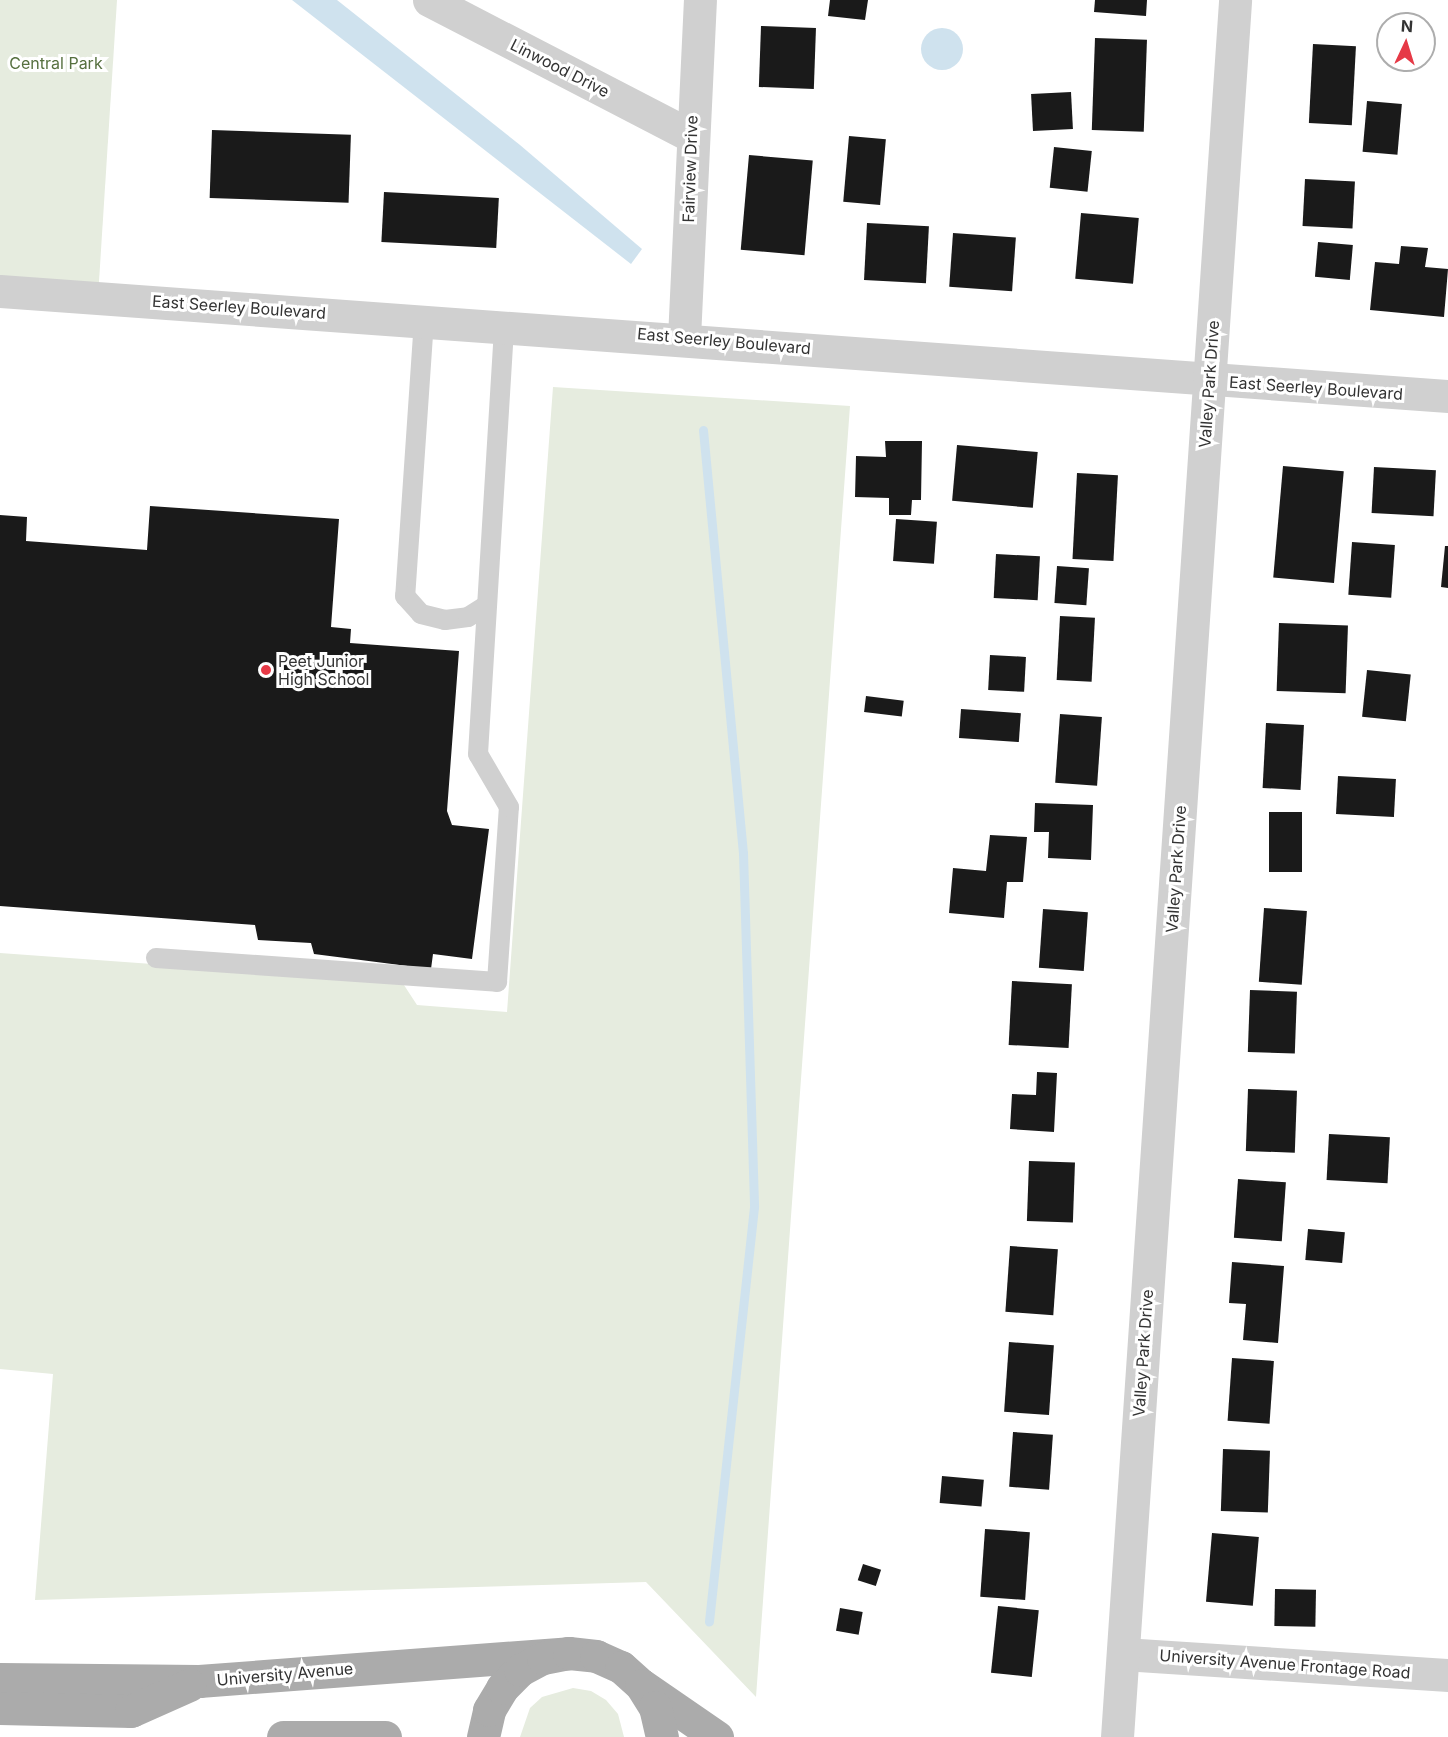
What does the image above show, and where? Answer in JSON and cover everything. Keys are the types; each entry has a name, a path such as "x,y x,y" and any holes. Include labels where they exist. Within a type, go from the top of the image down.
{"main road":[{"name":"University Avenue","path":"0,1679 199,1681 569,1653"},
{"path":"483,1737 489,1710 502,1688 520,1670 543,1658 569,1653 596,1656 621,1667 641,1685 717,1737"},
{"path":"0,1708 131,1711 199,1681"},
{"path":"641,1685 656,1707 662,1737"},
{"path":"283,1737 385,1737"}],"street":[{"name":"Linwood Drive","path":"429,0 691,136"},
{"name":"Fairview Drive","path":"684,338 691,136 699,0"},
{"name":"Valley Park Drive","path":"1117,1737 1235,0"},
{"name":"East Seerley Boulevard","path":"0,291 684,338 1209,381 1448,396"},
{"name":"University Avenue Frontage Road","path":"1123,1654 1448,1674"}],"lane":[{"path":"424,320 405,596 421,614 445,620 468,617 487,605"},
{"path":"156,958 497,982 509,807 478,754 504,325"}],"green space":[{"name":"Central Park","path":"0,0 117,0 98,297 0,291"},
{"path":"553,387 850,406 756,1697 646,1582 35,1600 53,1374 0,1369 0,953 402,982 417,1005 507,1012"},
{"path":"573,1688 591,1691 606,1700 618,1714 624,1737 520,1737 530,1708 542,1697"}],"water":[{"path":"292,0 337,0 520,145 642,249 631,264"},
{"path":"942,28 957,34 963,49 957,64 942,70 927,64 921,49 927,34"}],"building":[{"path":"830,0 868,0 865,20 828,16"},
{"path":"1095,0 1147,0 1146,16 1094,12"},
{"path":"761,26 816,28 814,89 759,87"},
{"path":"1095,38 1147,40 1144,132 1092,130"},
{"path":"1313,44 1356,46 1352,125 1309,123"},
{"path":"1071,92 1073,129 1033,131 1031,94"},
{"path":"1367,101 1402,104 1397,155 1363,152"},
{"path":"212,130 351,135 349,203 210,198"},
{"path":"849,136 886,139 880,205 843,202"},
{"path":"1054,147 1092,151 1088,192 1050,188"},
{"path":"749,155 813,161 804,255 741,250"},
{"path":"1305,179 1355,182 1352,229 1303,226"},
{"path":"384,192 499,198 496,248 381,242"},
{"path":"1081,213 1139,218 1133,284 1075,279"},
{"path":"867,223 929,226 926,283 864,280"},
{"path":"953,233 1016,237 1012,291 949,287"},
{"path":"1318,242 1353,245 1350,280 1315,277"},
{"path":"1401,246 1428,248 1425,267 1448,269 1444,317 1370,310 1375,262 1399,264"},
{"path":"885,441 922,441 921,500 912,500 911,515 889,515 889,498 855,497 856,456 886,457"},
{"path":"957,445 1038,452 1033,508 952,501"},
{"path":"1283,466 1344,471 1334,583 1273,578"},
{"path":"1374,467 1436,470 1434,516 1372,513"},
{"path":"1077,473 1118,475 1113,561 1072,559"},
{"path":"150,506 339,519 331,627 351,629 350,643 459,651 447,811 452,825 489,829 472,959 433,954 431,969 314,954 311,943 258,940 255,925 0,906 0,515 27,517 26,541 147,550"},
{"path":"896,519 937,522 934,564 893,561"},
{"path":"1352,542 1395,545 1391,598 1348,595"},
{"path":"1445,546 1448,546 1448,588 1441,587"},
{"path":"996,554 1040,556 1038,600 994,598"},
{"path":"1057,566 1089,568 1086,605 1054,603"},
{"path":"1060,616 1095,618 1092,682 1057,680"},
{"path":"1279,623 1348,625 1346,693 1277,691"},
{"path":"990,655 1026,657 1024,692 988,690"},
{"path":"1367,670 1411,675 1406,721 1362,717"},
{"path":"866,696 904,701 902,717 864,712"},
{"path":"961,709 1021,713 1019,742 959,738"},
{"path":"1060,714 1102,717 1097,786 1055,783"},
{"path":"1266,723 1304,725 1301,790 1263,788"},
{"path":"1338,776 1396,779 1394,817 1336,814"},
{"path":"1035,803 1093,805 1091,860 1048,858 1049,832 1034,832"},
{"path":"1269,812 1302,812 1302,872 1269,872"},
{"path":"990,835 1027,837 1023,882 1007,882 1004,918 949,913 953,868 986,871"},
{"path":"1264,908 1307,911 1302,985 1259,982"},
{"path":"1043,909 1088,912 1084,971 1039,968"},
{"path":"1012,981 1072,984 1069,1048 1009,1045"},
{"path":"1250,990 1297,992 1295,1054 1248,1052"},
{"path":"1037,1072 1057,1073 1054,1132 1010,1129 1012,1094 1036,1095"},
{"path":"1248,1089 1297,1091 1295,1153 1246,1151"},
{"path":"1329,1134 1390,1137 1388,1183 1327,1180"},
{"path":"1029,1161 1075,1163 1073,1223 1027,1221"},
{"path":"1238,1179 1286,1182 1282,1241 1234,1238"},
{"path":"1308,1229 1345,1232 1342,1263 1305,1260"},
{"path":"1010,1246 1058,1249 1053,1315 1005,1312"},
{"path":"1232,1262 1284,1266 1278,1343 1243,1340 1246,1304 1229,1303"},
{"path":"1009,1342 1054,1345 1049,1415 1004,1412"},
{"path":"1232,1358 1274,1361 1270,1424 1228,1421"},
{"path":"1013,1432 1053,1435 1049,1490 1009,1487"},
{"path":"1223,1449 1270,1451 1268,1513 1221,1511"},
{"path":"942,1476 984,1480 981,1507 940,1503"},
{"path":"985,1529 1030,1532 1025,1600 980,1597"},
{"path":"1212,1533 1259,1537 1253,1606 1206,1602"},
{"path":"863,1564 881,1570 876,1586 858,1580"},
{"path":"1275,1589 1316,1590 1315,1627 1274,1626"},
{"path":"998,1606 1039,1610 1032,1677 991,1673"},
{"path":"840,1608 863,1612 859,1635 836,1631"}],"waterway":[{"path":"703,430 743,853 754,1207 709,1622"}],"place":[{"name":"Peet Junior High School","path":"266,670"}]}
